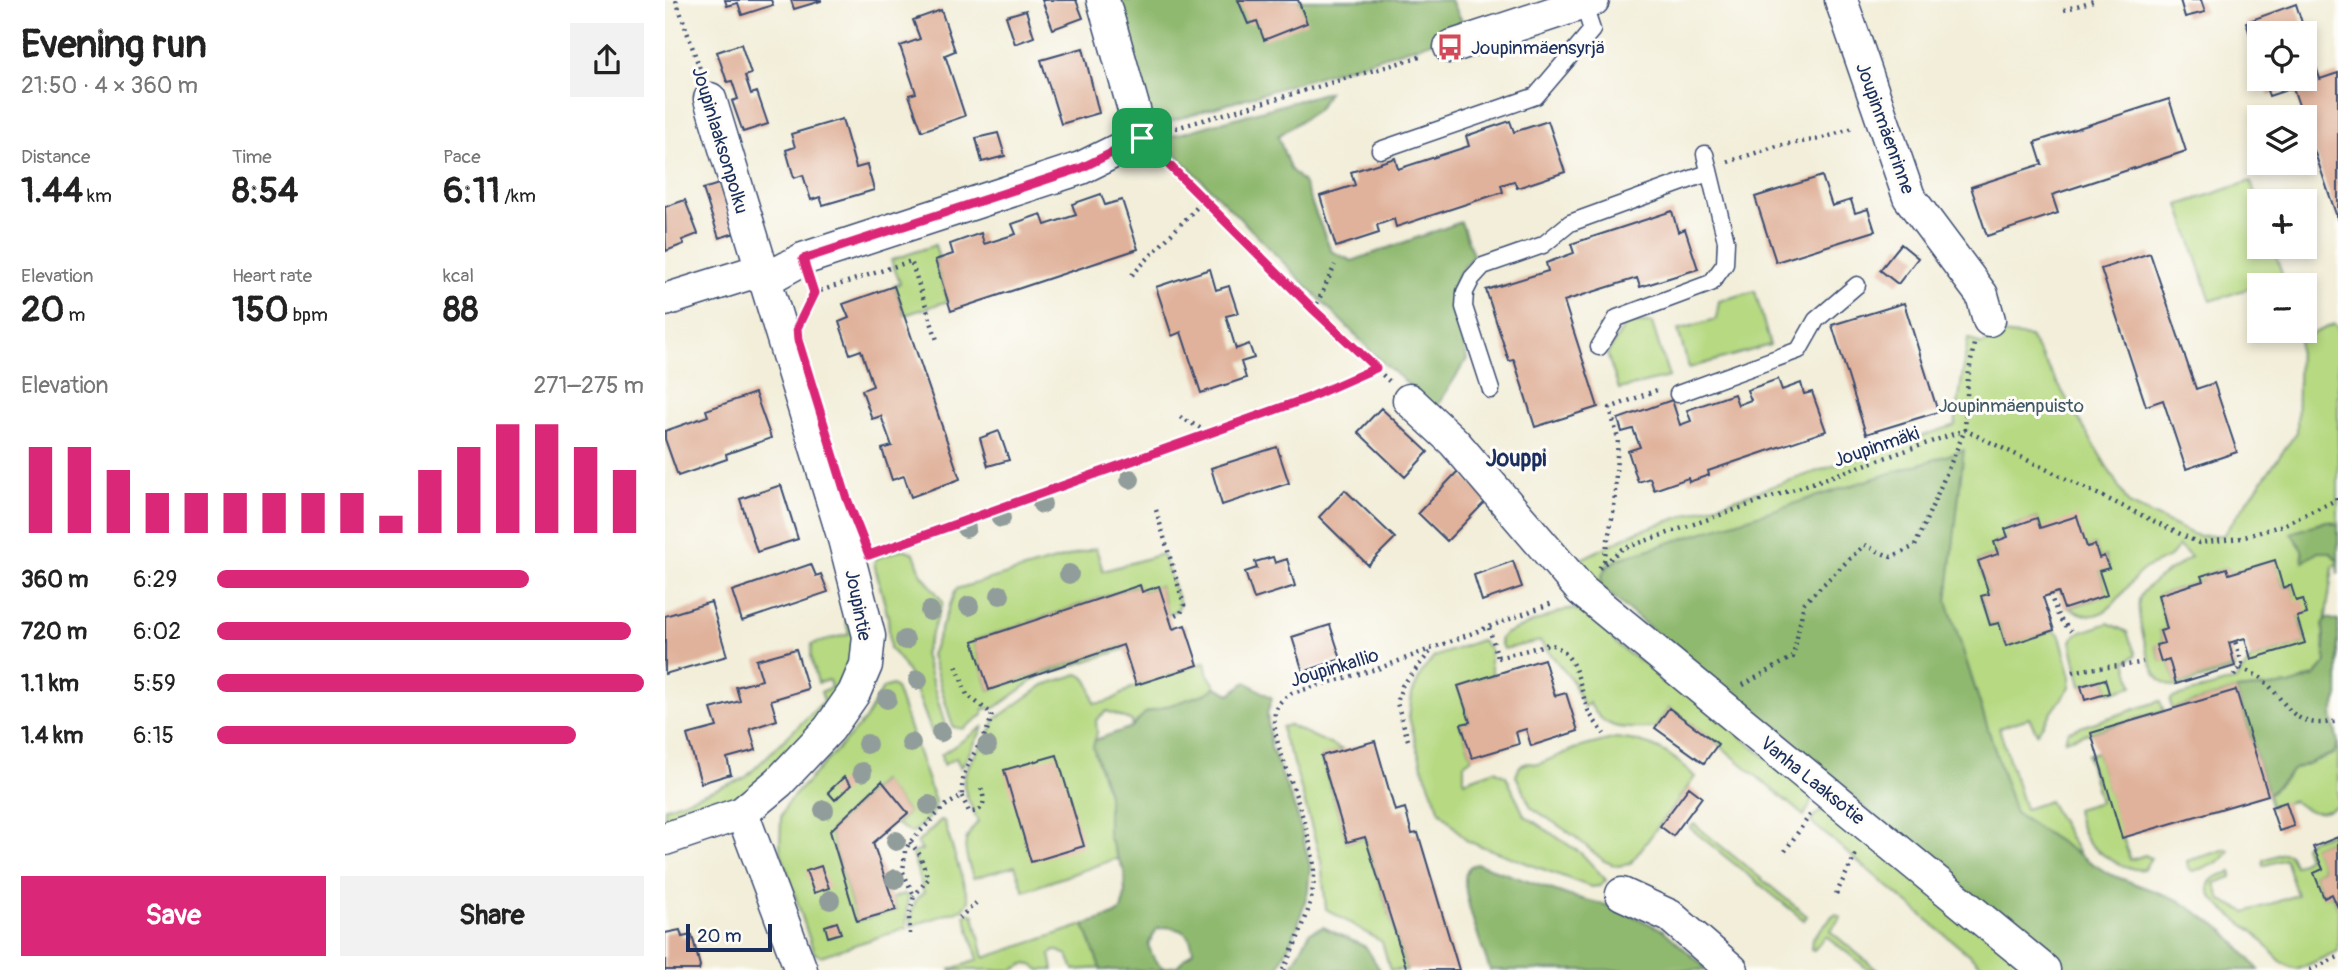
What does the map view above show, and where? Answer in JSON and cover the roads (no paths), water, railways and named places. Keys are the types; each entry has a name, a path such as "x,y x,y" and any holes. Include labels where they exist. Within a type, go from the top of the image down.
{"street":[{"path":"665,300 751,273 765,280 803,259 1081,168 1142,138 1103,0"},
{"name":"Joupinmäenrinne","path":"1841,0 1909,197 1982,295 1989,320"},
{"path":"1450,47 1588,2"},
{"name":"Joupinlaaksonpolku","path":"710,99 765,280"},
{"name":"Joupintie","path":"665,839 742,813 779,782 829,729 854,693 866,666 869,636 851,560 765,280"},
{"name":"Vanha Laaksotie","path":"1409,400 1454,442 1582,591 2044,970"},
{"path":"742,813 801,970"},
{"path":"1622,894 1670,916 1732,970"}],"lane":[{"path":"1380,150 1536,96 1592,30 1588,2"},
{"path":"1599,347 1617,318 1711,284 1725,264 1726,241 1705,154"},
{"path":"1491,390 1464,307 1465,292 1472,278 1483,266 1543,245 1570,223 1709,173"},
{"path":"1678,394 1799,350 1816,320 1857,285"}],"place":[{"name":"Joupinmäensyrjä","path":"1450,47"}],"district":[{"name":"Jouppi","path":"1516,458"}],"park label":[{"name":"Joupinmäenpuisto","path":"2011,405"}]}
